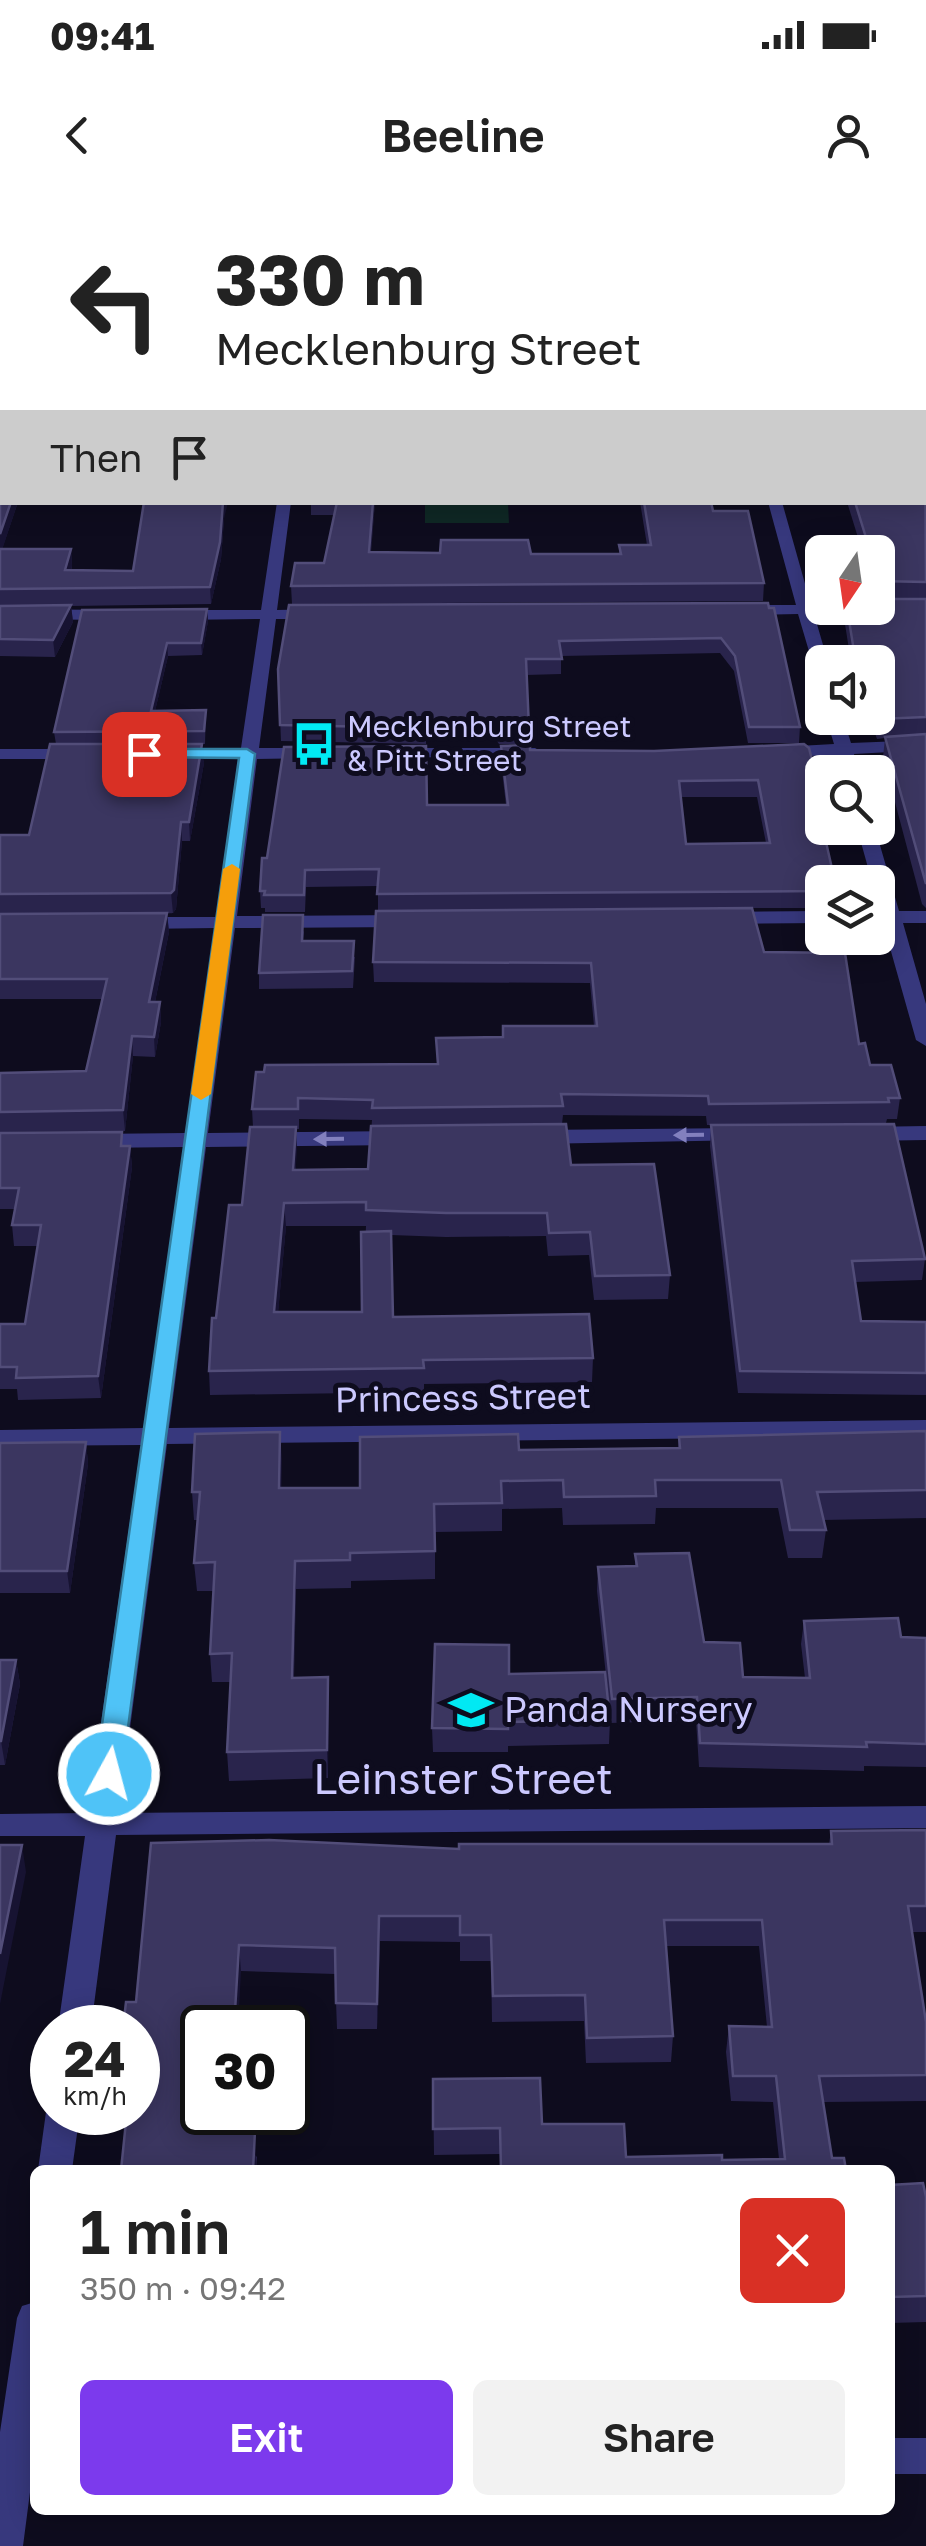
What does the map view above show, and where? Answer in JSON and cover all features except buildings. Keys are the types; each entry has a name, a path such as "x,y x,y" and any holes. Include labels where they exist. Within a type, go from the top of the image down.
{"street":[{"path":"77,2005 284,505"},
{"path":"725,610 805,610 776,505"},
{"path":"895,609 926,609"},
{"path":"0,614 347,614"},
{"path":"840,735 846,755"},
{"path":"760,752 926,745"},
{"path":"372,753 551,752"},
{"path":"144,754 333,753"},
{"path":"0,754 94,754"},
{"path":"895,917 926,916"},
{"path":"703,918 805,918"},
{"path":"114,923 424,920"},
{"path":"895,949 926,1040"},
{"path":"847,1134 926,1133"},
{"path":"511,1137 768,1135"},
{"path":"58,1142 432,1138"},
{"name":"Princess Street","path":"0,1438 926,1428"},
{"name":"Leinster Street","path":"0,1825 926,1817"},
{"path":"56,2165 60,2135"},
{"path":"3,2546 30,2351"},
{"path":"895,2456 926,2456"}],"green space":[{"path":"425,505 508,505 509,523 425,523"}],"slow traffic":[{"path":"201,1094 232,869"}],"place":[{"name":"Mecklenburg Street & Pitt Street","path":"314,744"},
{"name":"Panda Nursery","path":"471,1710"}],"route":[{"path":"109,1774 247,754 144,754"}]}
